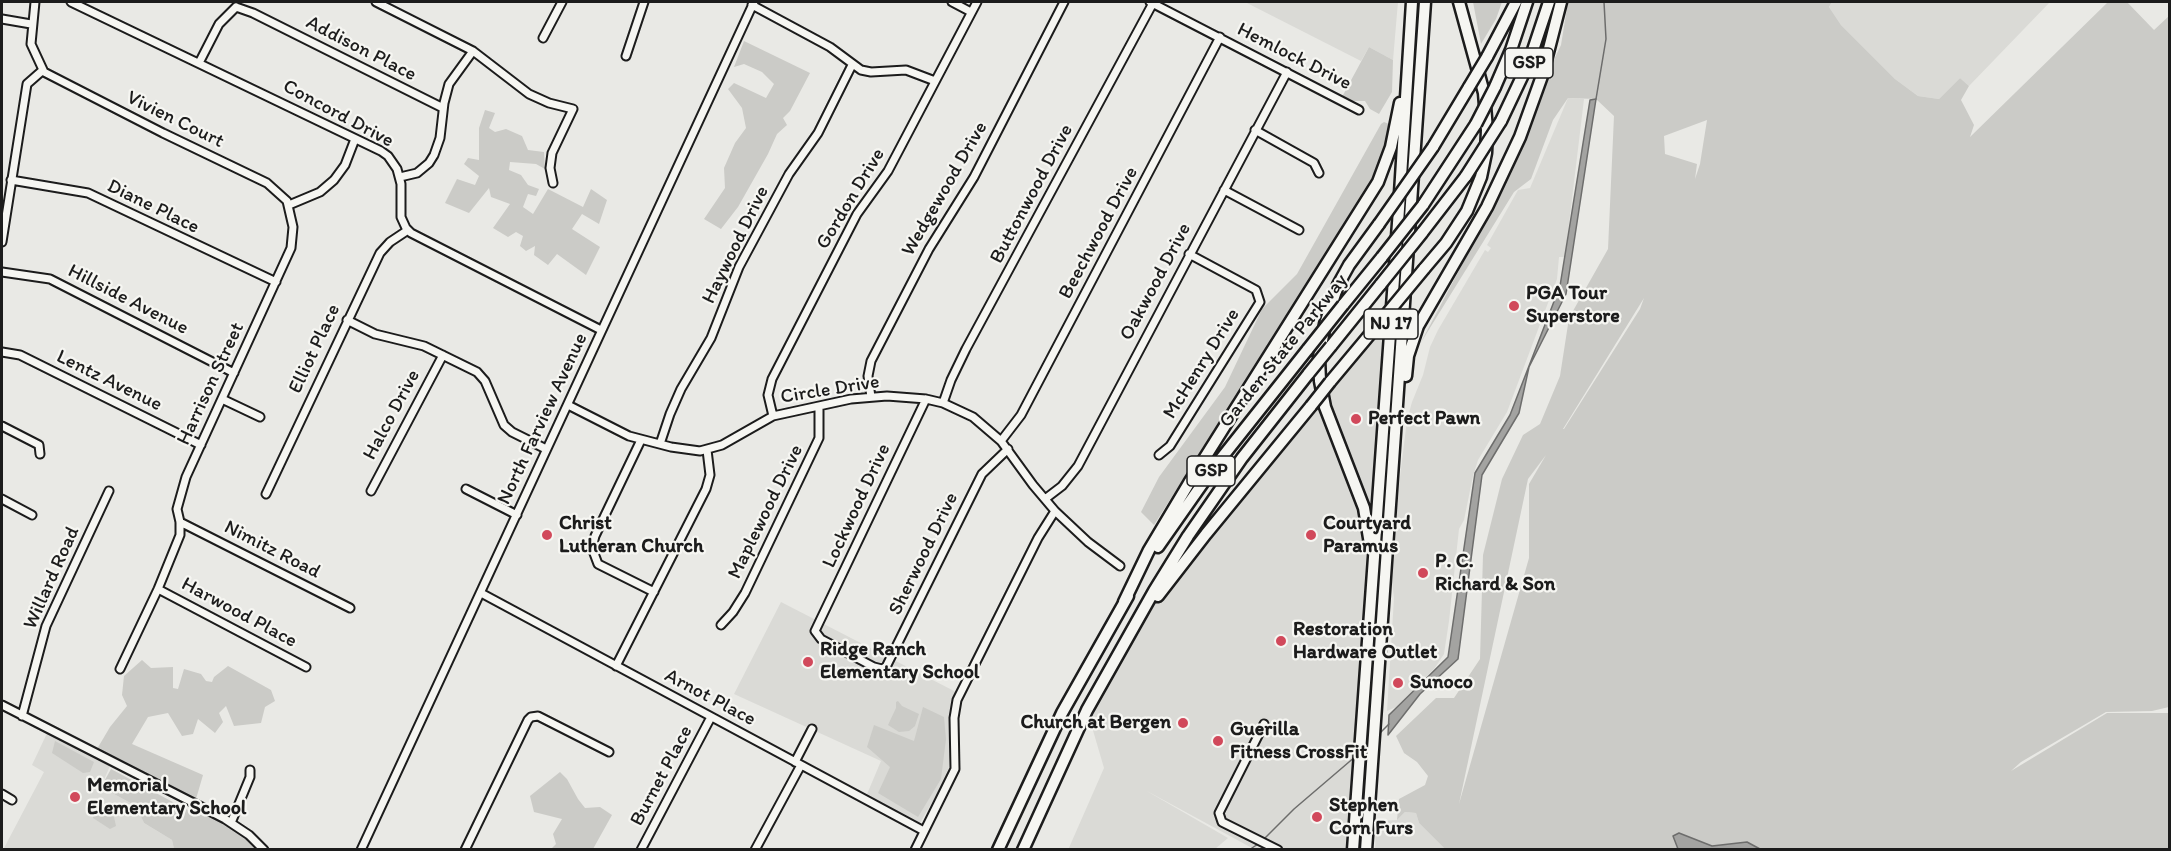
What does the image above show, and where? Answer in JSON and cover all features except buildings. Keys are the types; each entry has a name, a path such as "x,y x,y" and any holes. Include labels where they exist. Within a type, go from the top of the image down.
{"highway":[{"name":"NJ 17","path":"1353,849 1412,2"},
{"name":"NJ 17","path":"1366,849 1425,2"},
{"path":"1122,645 1189,555 1446,243 1467,211 1481,177 1486,153 1486,123 1484,93 1459,2"},
{"path":"1372,585 1370,537 1364,508 1325,407 1319,370 1322,335 1334,295 1349,265 1433,147 1487,57 1516,2"},
{"name":"Garden State Parkway","path":"998,849 1062,713 1124,602 1212,470 1423,205 1476,124 1495,87 1527,2"},
{"name":"Garden State Parkway","path":"1023,849 1068,748 1122,645 1171,563 1248,450 1466,176 1501,121 1529,62 1549,2"},
{"path":"1391,482 1412,341 1422,318 1487,207 1514,152 1538,90 1561,2"},
{"path":"1124,602 1149,550 1189,483 1378,182 1391,147 1408,62"}],"street":[{"path":"2,242 27,84 43,70 31,44 35,2"},
{"name":"Concord Drive","path":"72,2 388,156 400,177 401,217 408,230"},
{"path":"376,2 473,51 527,93 549,103 573,109 552,153 550,168 553,183"},
{"path":"543,38 562,2"},
{"path":"626,56 642,2"},
{"path":"952,2 971,12"},
{"name":"Gordon Drive","path":"773,416 768,395 772,379 857,214 888,171 977,2"},
{"name":"Wedgewood Drive","path":"871,396 868,376 871,361 929,249 974,177 1064,2"},
{"name":"Hemlock Drive","path":"1151,2 1359,110"},
{"name":"Buttonwood Drive","path":"943,403 966,349 1151,2"},
{"path":"753,3 830,47 852,65 871,72 906,70 935,81"},
{"name":"North Farview Avenue","path":"361,849 753,3"},
{"path":"199,63 219,24 235,4"},
{"name":"Addison Place","path":"235,4 443,108"},
{"path":"2,19 32,24"},
{"name":"Beechwood Drive","path":"1001,441 1021,415 1220,38"},
{"path":"400,177 417,173 429,163 434,155 440,138 443,108 449,84 473,51"},
{"name":"Haywood Drive","path":"660,444 681,389 711,338 739,267 789,174 818,133 852,65"},
{"name":"Vivien Court","path":"43,70 163,133 267,183 281,194 289,205"},
{"name":"Oakwood Drive","path":"1045,499 1062,486 1078,466 1287,72"},
{"path":"1255,130 1314,163 1319,172"},
{"path":"289,205 320,192 334,180 345,165 355,139"},
{"name":"Diane Place","path":"11,180 88,193 276,282"},
{"path":"1224,190 1299,230"},
{"name":"Harrison Street","path":"120,669 158,589 180,535 177,509 182,486 293,240 294,227 289,205"},
{"path":"408,230 601,330"},
{"name":"Elliot Place","path":"266,494 380,253 390,242 408,230"},
{"name":"McHenry Drive","path":"1159,455 1170,446 1260,302 1256,290 1189,254"},
{"name":"Hillside Avenue","path":"2,272 50,279 234,373"},
{"path":"347,320 375,334 414,343 443,355 482,376 500,420 508,430 546,449"},
{"name":"Lentz Avenue","path":"2,352 20,355 201,445"},
{"name":"Halco Drive","path":"371,491 443,355"},
{"name":"Circle Drive","path":"568,405 641,440 691,451 707,450 722,445 773,416 871,396 926,399 943,403 973,417 1001,441 1055,511 1088,542 1120,566"},
{"path":"222,399 260,417"},
{"name":"Lockwood Drive","path":"817,628 926,399"},
{"name":"Maplewood Drive","path":"721,625 745,593 819,438 819,406"},
{"path":"2,426 39,445 40,454"},
{"path":"641,440 595,536 592,548 598,564 654,592"},
{"name":"Sherwood Drive","path":"817,628 816,634 821,639 874,668 882,669 888,663 982,474 1008,449"},
{"path":"616,666 706,489 710,475 707,450"},
{"path":"466,489 517,515"},
{"name":"Willard Road","path":"22,716 49,620 110,491"},
{"path":"2,499 32,515"},
{"path":"915,849 955,769 954,718 957,700 1038,538 1055,511"},
{"name":"Nimitz Road","path":"180,522 350,608"},
{"name":"Harwood Place","path":"158,589 306,667"},
{"name":"Arnot Place","path":"481,593 924,831"},
{"path":"2,705 231,823 264,849"},
{"path":"465,849 531,717 538,716 609,752"},
{"name":"Burnet Place","path":"641,849 711,717"},
{"path":"1264,724 1219,813 1222,822 1278,849"},
{"path":"755,849 798,764 812,729"},
{"path":"231,823 250,777 250,770"},
{"path":"2,794 12,800"}],"shaded area":[{"path":"1245,2 1398,2 1393,60 1369,47 1361,61"},
{"path":"1473,2 1502,2 1496,19 1481,44"},
{"path":"1568,2 1832,2 1829,7 1841,25 1895,79 1918,96 1939,99 1960,78 1969,86 1961,100 1974,125 1970,137 2108,2 2127,2 2154,30 2169,16 2169,707 2152,711 2106,712 2021,762 2011,771 2107,713 2169,713 2169,849 1445,849 1419,823 1416,813 1405,812 1397,820 1399,799 1425,785 1428,776 1417,762 1404,753 1396,736 1436,698 1454,698 1480,659 1483,555 1502,479 1523,435 1540,424 1560,376 1569,318 1608,249 1614,116 1596,99 1568,98 1553,120 1531,179 1514,192 1420,344 1507,180 1548,72 1561,45","holes":["1707,120 1700,164 1695,179 1697,164 1665,154 1664,136","1644,298 1640,309 1563,429","1546,455 1529,484 1529,558 1459,804 1528,479"]},
{"path":"1832,2 2050,2 1969,86 1960,78 1939,99 1918,96 1895,79 1841,25 1829,7"},
{"path":"744,41 810,73 790,111 783,118 787,125 777,134 738,207 721,229 704,219 725,188 724,168 735,143 746,128 742,108 728,89 734,83 766,98 774,84 762,72 744,64 734,67"},
{"path":"1369,47 1393,60 1392,92 1379,114 1370,109 1365,101 1351,101 1342,97"},
{"path":"1568,98 1584,99 1565,257 1559,257 1557,279 1507,412 1478,460 1473,476 1464,520 1459,529 1444,654 1434,669 1396,707 1387,711 1394,598 1392,582 1399,485 1407,420 1412,402 1438,330 1485,250 1488,252 1491,248 1487,245 1518,190 1530,188"},
{"path":"1596,99 1566,294 1529,367 1519,413 1482,475 1458,659 1420,694 1388,735 1389,715 1448,657 1475,473 1510,415 1560,286 1590,100"},
{"path":"485,110 495,113 489,128 495,132 506,129 522,136 528,150 544,152 545,169 536,164 510,162 509,170 521,175 528,185 539,189 536,196 528,194 523,207 533,214 548,189 583,207 591,189 607,200 599,224 582,214 572,229 600,247 586,275 557,254 548,265 534,255 535,246 526,251 520,246 523,236 516,232 508,237 493,228 510,204 491,197 489,188 469,213 445,203 457,179 475,185 479,176 464,164 468,158 479,160 479,128"},
{"path":"1384,122 1389,124 1389,129 1380,161 1367,188 1154,525 1141,512 1159,477 1225,387 1262,309 1297,274"},
{"path":"1392,314 1353,849 1249,849 1252,848 1145,790 1228,838 1215,849 1068,850 1104,768 1087,710 1122,645 1176,572"},
{"path":"781,602 956,692 948,775 917,828 865,799 881,761 734,694"},
{"path":"142,660 151,668 173,667 173,688 178,689 184,669 201,674 206,681 212,682 214,677 228,666 271,690 275,701 265,707 261,723 234,726 226,706 219,713 223,722 215,733 198,719 193,734 182,736 168,713 148,717 132,744 203,775 196,799 97,749 110,727 127,706 122,695 124,676"},
{"path":"898,701 902,706 919,714 915,726 909,731 899,732 888,725"},
{"path":"923,707 944,717 946,739 941,779 918,817 878,793 890,767 867,747 874,725 914,741"},
{"name":"Memorial Elementary School","path":"49,729 112,761 101,787 136,806 144,823 172,840 174,849 3,850 44,772 32,765"},
{"path":"55,741 94,762 90,772 83,773 52,753"},
{"path":"111,769 199,816 206,809 225,819 264,849 174,849 172,840 144,823 136,806 101,787"},
{"path":"560,772 585,808 600,807 612,815 593,849 551,849 556,844 553,834 562,819 534,812 530,796"},
{"path":"97,810 114,817 116,826 110,829 93,818"},
{"path":"1405,812 1416,813 1419,823 1445,849 1375,850 1376,828 1380,821 1397,820"},
{"path":"1679,833 1712,846 1747,842 1760,849 1678,849 1673,836"}],"waterway":[{"path":"1596,99 1606,39 1604,2"},
{"path":"1379,734 1389,724"},
{"path":"1264,839 1294,809 1356,756"},
{"path":"1249,850 1258,844"}],"place":[{"name":"PGA Tour Superstore","path":"1514,306"},
{"name":"Perfect Pawn","path":"1356,419"},
{"name":"Christ Lutheran Church","path":"547,535"},
{"name":"Courtyard Paramus","path":"1311,535"},
{"name":"P. C. Richard & Son","path":"1423,573"},
{"name":"Restoration Hardware Outlet","path":"1281,641"},
{"name":"Ridge Ranch Elementary School","path":"808,662"},
{"name":"Sunoco","path":"1398,683"},
{"name":"Church at Bergen","path":"1183,723"},
{"name":"Guerilla Fitness CrossFit","path":"1218,741"},
{"name":"Memorial Elementary School","path":"75,797"},
{"name":"Stephen Corn Furs","path":"1317,817"}]}
